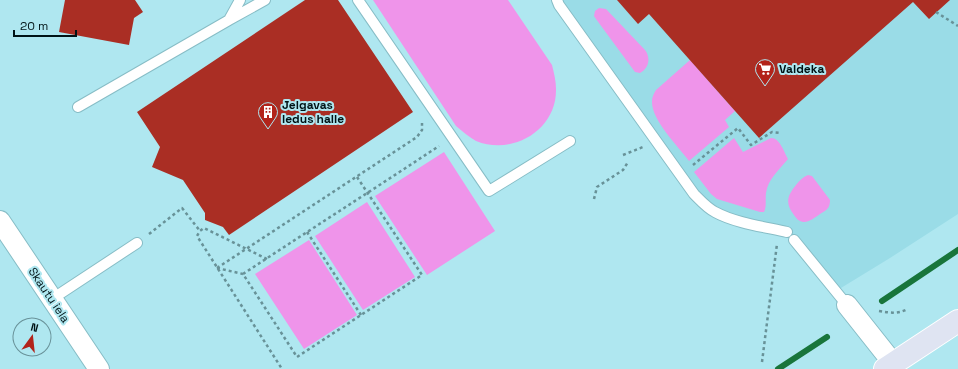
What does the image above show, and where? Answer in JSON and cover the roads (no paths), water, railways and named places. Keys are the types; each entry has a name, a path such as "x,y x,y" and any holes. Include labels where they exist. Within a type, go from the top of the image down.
{"main road":[{"path":"891,367 958,321"}],"street":[{"name":"Skautu iela","path":"0,221 99,369"},
{"path":"847,305 891,367"}],"lane":[{"path":"229,20 240,0"},
{"path":"78,107 265,0"},
{"path":"358,0 489,192 570,141"},
{"path":"557,0 559,5 680,175 703,204 727,218 787,234 847,305"},
{"path":"52,299 137,243"}],"waterway":[{"path":"882,301 958,250"},
{"path":"778,369 827,337"}],"place":[{"name":"Valdeka","path":"765,86"},
{"name":"Jelgavas ledus halle","path":"268,129"}]}
